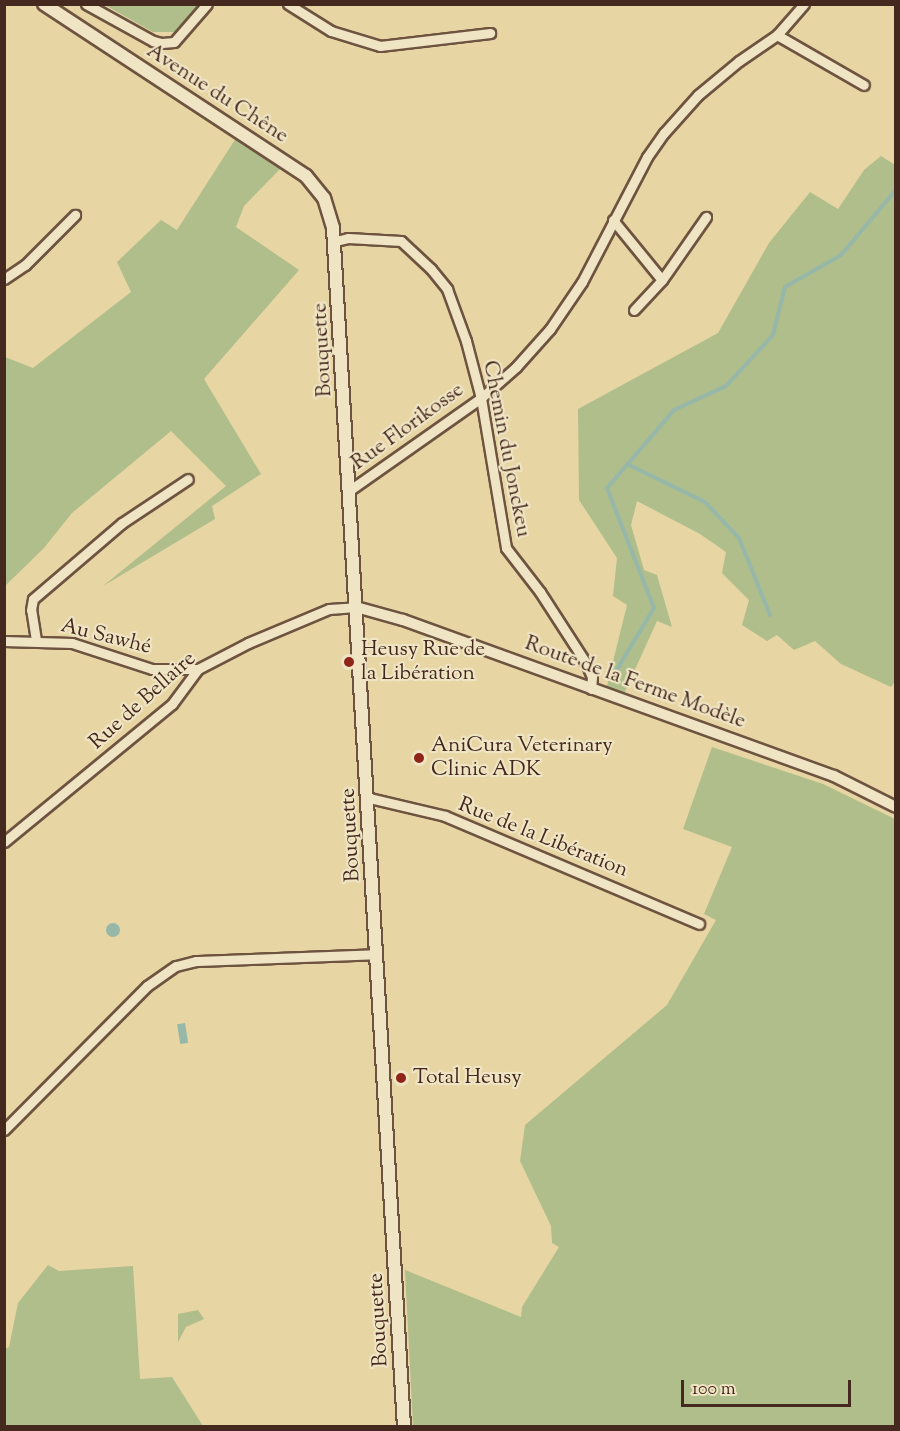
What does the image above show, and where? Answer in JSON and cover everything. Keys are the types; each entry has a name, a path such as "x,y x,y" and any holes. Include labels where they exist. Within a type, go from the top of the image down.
{"main road":[{"name":"Avenue du Chêne","path":"44,4 306,176 324,198 336,241"},
{"name":"Bouquette","path":"336,241 404,1426"}],"street":[{"path":"86,4 153,41 162,42 174,42 207,4"},
{"path":"288,4 332,31 381,46 490,33"},
{"name":"Rue Florikosse","path":"351,490 481,398 516,367 550,329 582,282 647,158 664,133 698,95 739,61 777,35 804,4"},
{"path":"777,35 864,85"},
{"path":"4,279 25,265 75,215"},
{"path":"634,310 662,279 706,217"},
{"path":"613,220 662,279"},
{"name":"Chemin du Jonckeu","path":"336,241 348,238 401,241 431,269 447,289 466,340 481,398 506,548 540,592 586,663 592,677 591,689"},
{"path":"36,640 31,610 33,599 122,523 189,479"},
{"name":"Route de la Ferme Modèle","path":"356,607 403,620 834,776 896,807"},
{"name":"Rue de Bellaire","path":"4,842 172,704 198,669 248,643 329,609 356,607"},
{"name":"Au Sawhé","path":"4,640 72,643 152,669 198,669"},
{"name":"Rue de la Libération","path":"369,798 445,816 699,924"},
{"path":"4,1130 147,986 176,966 196,961 377,954"}],"green space":[{"path":"105,5 199,5 174,32 153,32"},
{"path":"236,138 281,168 244,206 236,227 299,270 204,379 261,474 212,506 215,519 103,586 226,486 171,431 72,513 44,548 5,586 5,357 33,368 131,292 117,262 161,220 177,230"},
{"path":"881,156 895,165 896,680 891,687 841,664 815,641 794,650 777,635 767,641 742,625 749,600 722,573 726,552 700,534 637,501 631,525 644,570 657,575 672,627 657,621 623,696 606,690 627,605 613,596 617,558 579,500 578,409 718,333 769,243 810,192 838,209 864,170"},
{"path":"712,747 823,784 895,819 895,1426 413,1426 405,1270 521,1317 522,1307 559,1247 552,1243 551,1226 520,1161 525,1125 667,1005 716,920 704,914 732,847 683,829"},
{"path":"48,1265 59,1271 133,1266 140,1379 172,1377 203,1426 5,1426 5,1349 9,1347 18,1303"},
{"path":"198,1310 204,1319 186,1327 178,1342 178,1314"}],"shaded area":[{"path":"113,923 118,925 120,930 118,935 113,937 108,935 106,930 108,925"},
{"path":"185,1023 188,1043 180,1044 177,1024"}],"waterway":[{"path":"616,671 654,608 607,488 674,410 726,386 773,335 785,287 841,255 896,190"},
{"path":"627,464 705,502 739,538 770,615"}],"place":[{"name":"Heusy Rue de la Libération","path":"349,662"},
{"name":"AniCura Veterinary Clinic ADK","path":"419,758"},
{"name":"Total Heusy","path":"401,1078"}]}
